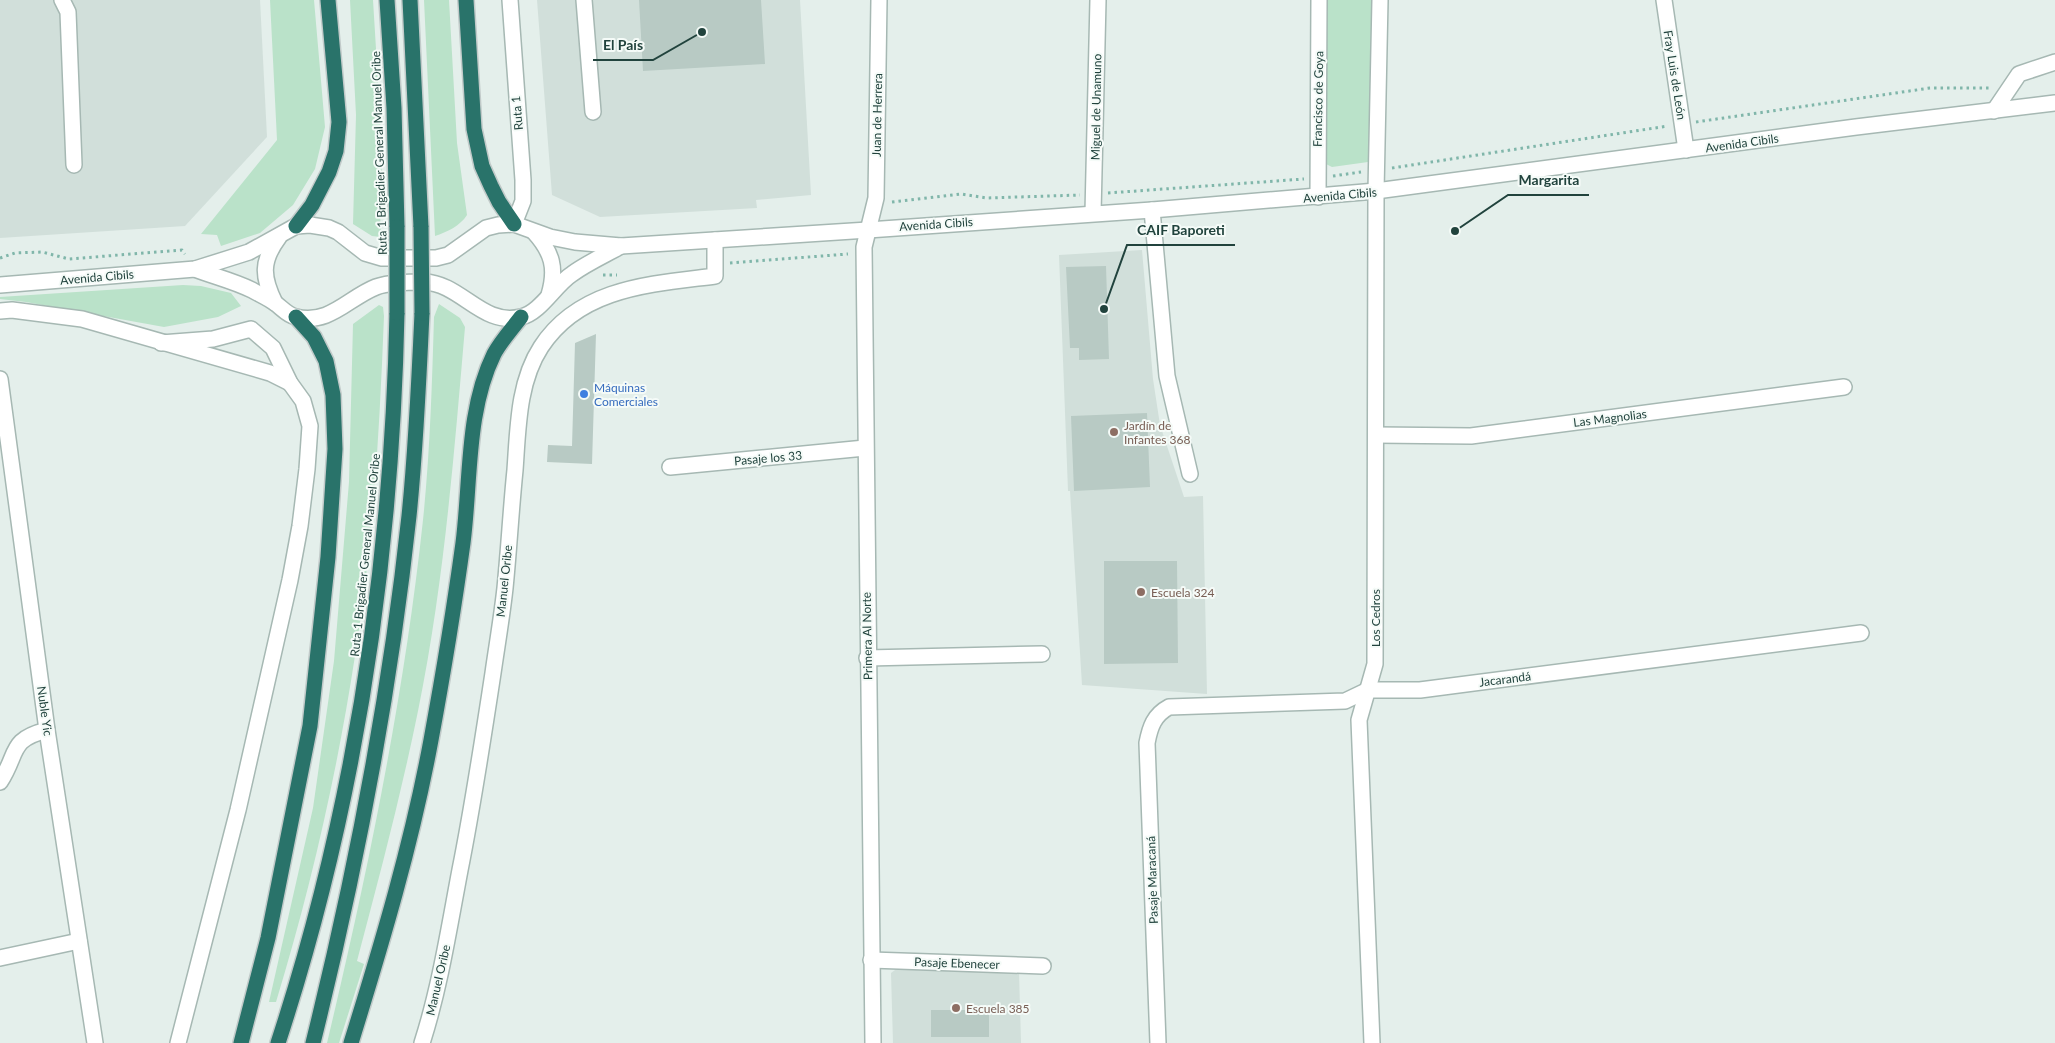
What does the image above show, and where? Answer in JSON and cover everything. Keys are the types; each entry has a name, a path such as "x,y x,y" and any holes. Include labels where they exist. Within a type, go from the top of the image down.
{"highway":[{"path":"296,226 316,197 329,172 336,151 339,122 328,0"},
{"name":"Ruta 1 Brigadier General Manuel Oribe","path":"278,1043 299,980 325,885 367,670 388,507 395,390 397,227 394,108 387,0"},
{"path":"314,1043 349,890 390,672 415,453 422,313 421,227 410,0"},
{"path":"466,0 474,130 482,166 499,202 514,224"},
{"path":"240,1043 268,938 310,726 328,557 335,449 334,395 326,360 314,337 296,318"},
{"path":"351,1043 382,941 430,743 452,624 465,528 473,435 480,391 495,352 521,318"}],"street":[{"path":"62,0 68,12 74,165"},
{"name":"Ruta 1","path":"510,0 523,180 523,201 514,224"},
{"path":"584,0 593,112"},
{"name":"Juan de Herrera","path":"868,230 876,198 879,0"},
{"name":"Miguel de Unamuno","path":"1093,213 1098,0"},
{"name":"Francisco de Goya","path":"1318,197 1319,0"},
{"path":"1376,191 1380,0"},
{"name":"Fray Luis de León","path":"1664,0 1686,150"},
{"path":"1994,111 2019,74 2055,62"},
{"name":"Avenida Cibils","path":"0,285 195,269 249,252 296,226 310,225 329,228 338,232 365,253 382,258 436,258 448,255 486,228 514,224 575,242 621,246 868,230 1152,210 1376,191 2055,103"},
{"name":"Los Cedros","path":"1372,1043 1359,720 1375,664 1376,191"},
{"path":"1152,210 1167,376 1190,474"},
{"name":"Primera Al Norte","path":"868,230 864,247 865,448 873,1043"},
{"path":"533,231 545,244 551,257 553,281 548,296"},
{"path":"275,303 266,286 266,260 270,248 280,236"},
{"name":"Manuel Oribe","path":"422,1043 440,977 477,784 504,590 524,387 541,347 554,331 590,302 624,290 716,276 715,240"},
{"name":"Avenida Cibils","path":"521,318 538,308 559,283 574,272 621,246"},
{"name":"Avenida Cibils","path":"195,269 250,289 296,318"},
{"path":"296,318 316,317 334,313 363,294 384,285 426,282 452,289 486,314 502,318 521,318"},
{"path":"0,311 12,310 82,319 270,373 290,383"},
{"path":"161,343 213,339 250,329 273,348 290,383 303,401 310,426 300,526 290,580 238,810 178,1043"},
{"name":"Nuble Yic","path":"0,379 47,730 95,1043"},
{"name":"Las Magnolias","path":"1376,435 1471,436 1844,387"},
{"name":"Pasaje los 33","path":"670,467 865,448"},
{"name":"Jacarandá","path":"1155,719 1169,707 1345,701 1368,690 1420,690 1861,634"},
{"path":"868,658 1042,654"},
{"name":"Pasaje Maracaná","path":"1155,719 1149,731 1147,743 1158,1043"},
{"path":"0,782 19,743 29,734 47,730"},
{"path":"0,958 79,941"},
{"name":"Pasaje Ebenecer","path":"871,960 1043,966"}],"path":[{"path":"0,258 15,254 42,252 69,259 182,250 195,269"}],"shaded area":[{"path":"0,0 260,0 267,137 185,226 0,238"},
{"path":"537,0 800,0 811,195 756,200 757,208 600,217 552,195"},
{"path":"1142,250 1153,379 1160,425 1184,497 1203,496 1207,694 1082,685 1070,491 1068,491 1059,255"},
{"name":"Escuela 385","path":"899,967 1019,971 1021,1043 893,1043 891,973"}],"green space":[{"path":"270,0 314,0 325,127 315,169 293,205 260,233 221,246 217,235 201,234 277,140"},
{"path":"350,0 373,0 380,114 383,210 380,211 381,237 372,236 353,224 356,115"},
{"path":"424,0 449,0 457,143 467,215 453,228 435,236"},
{"path":"1326,0 1375,0 1370,160 1368,162 1332,167 1324,163"},
{"path":"183,285 201,286 231,293 241,306 218,317 164,327 0,299 0,297"},
{"path":"439,304 460,318 465,327 447,519 435,615 418,711 404,774 357,961 364,964 339,1043 327,1043 357,914 406,652 423,520 429,444 434,317"},
{"path":"379,305 383,307 384,316 376,463 369,550 354,665 333,779 307,891 276,1002 269,1002 313,808 334,661 349,482 353,324"}],"building":[{"path":"639,0 761,0 765,64 643,71"},
{"path":"1106,266 1109,359 1079,360 1079,348 1070,348 1066,267"},
{"name":"Máquinas Comerciales","path":"596,334 592,464 547,462 548,445 572,446 575,343"},
{"path":"1147,413 1150,487 1074,491 1071,416"},
{"path":"1104,561 1177,561 1178,663 1104,664"},
{"path":"931,1010 989,1010 989,1037 931,1037"}],"place":[{"name":"El País","path":"702,32"},
{"name":"Margarita","path":"1455,231"},
{"name":"CAIF Baporeti","path":"1104,309"},
{"name":"Máquinas Comerciales","path":"584,394"},
{"name":"Jardín de Infantes 368","path":"1114,432"},
{"name":"Escuela 324","path":"1141,592"},
{"name":"Escuela 385","path":"956,1008"}]}
